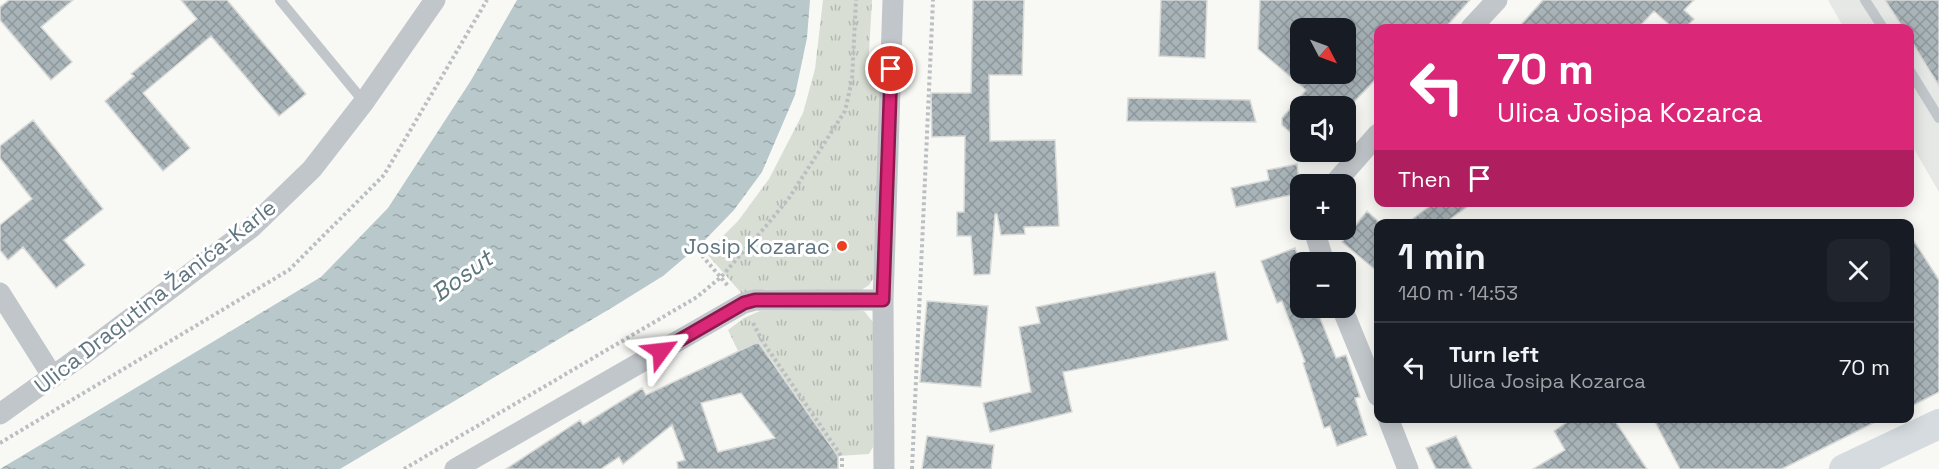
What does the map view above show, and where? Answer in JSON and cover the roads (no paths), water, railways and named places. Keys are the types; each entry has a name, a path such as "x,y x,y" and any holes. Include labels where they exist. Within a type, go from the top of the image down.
{"main road":[{"path":"1844,469 1939,424"}],"street":[{"name":"Ulica Dragutina Žanića-Karle","path":"0,414 252,227 312,169 364,102 435,0"},
{"path":"884,469 883,300 893,0"},
{"path":"1476,24 1497,0"},
{"path":"1343,174 1374,139"},
{"path":"0,293 53,376"},
{"path":"455,469 744,303 755,300 883,300"},
{"path":"1346,318 1374,386"},
{"path":"1390,423 1408,469"}],"lane":[{"path":"280,0 364,102"},
{"path":"1865,0 1880,24"},
{"path":"1914,77 1939,118"}],"water":[{"name":"Bosut","path":"517,0 810,0 807,38 795,95 762,172 734,210 702,243 663,276 340,469 0,469 321,277 388,208 470,82"}],"place":[{"name":"Josip Kozarac","path":"842,246"}]}
